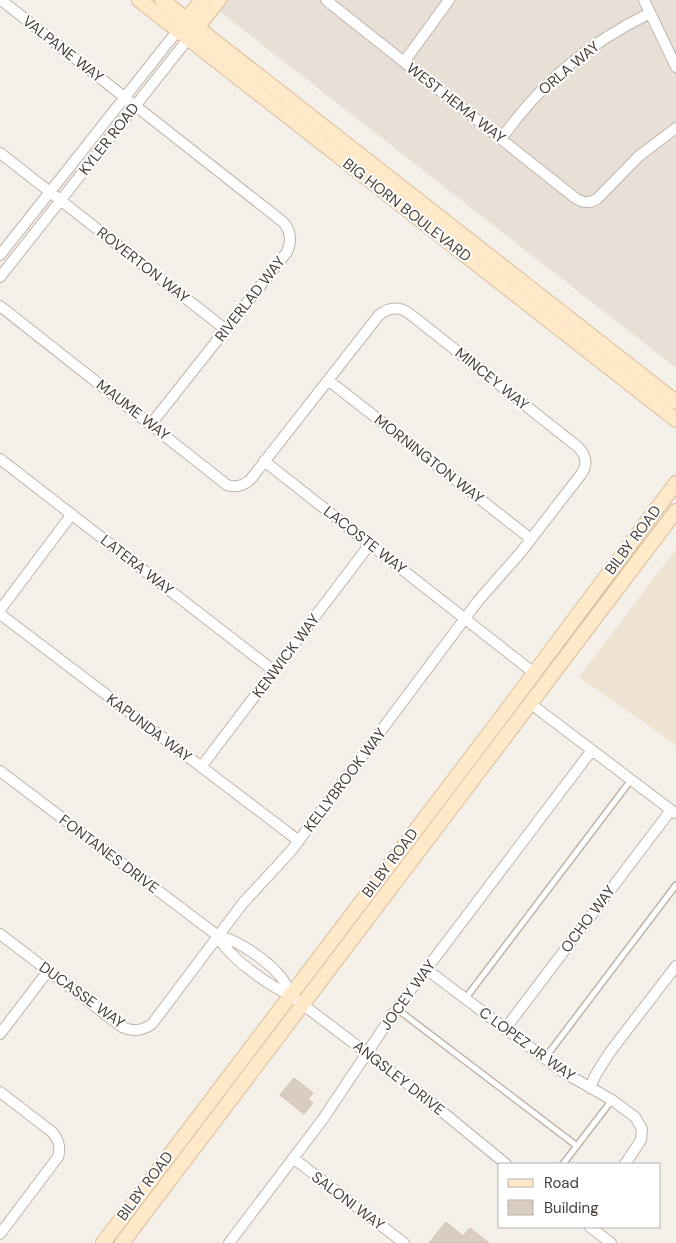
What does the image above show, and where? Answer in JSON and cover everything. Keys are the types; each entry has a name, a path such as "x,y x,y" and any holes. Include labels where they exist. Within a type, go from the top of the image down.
{"main road":[{"name":"BIG HORN BOULEVARD","path":"139,0 676,420"},
{"name":"BIG HORN BOULEVARD","path":"162,0 676,402"},
{"name":"KYLER ROAD","path":"192,23 202,0"},
{"name":"KYLER ROAD","path":"183,35 192,23 219,0"},
{"name":"BILBY ROAD","path":"103,1243 676,483"},
{"name":"BILBY ROAD","path":"122,1243 676,511"}],"street":[{"name":"VALPANE WAY","path":"1,0 135,106"},
{"name":"WEST HEMA WAY","path":"326,0 578,200 588,202 597,199 640,156 676,128"},
{"path":"404,62 449,0"},
{"path":"644,0 676,67"},
{"name":"ORLA WAY","path":"501,139 529,102 562,70 605,37 650,13"},
{"name":"KYLER ROAD","path":"0,255 125,97 183,35"},
{"name":"KYLER ROAD","path":"0,277 135,106 183,35"},
{"name":"RIVERLAD WAY","path":"135,106 283,222 289,231 291,242 287,252 151,424"},
{"name":"ROVERTON WAY","path":"0,153 226,330"},
{"name":"MAUME WAY","path":"0,306 227,485 236,487 246,484 264,461"},
{"name":"MINCEY WAY","path":"264,461 379,315 387,310 396,308 410,314 578,447 584,456 585,465 582,473 465,618"},
{"name":"MORNINGTON WAY","path":"328,380 531,538"},
{"name":"LATERA WAY","path":"0,459 274,671"},
{"name":"LACOSTE WAY","path":"264,461 534,673"},
{"path":"0,610 72,514"},
{"name":"KENWICK WAY","path":"201,767 370,544"},
{"name":"KAPUNDA WAY","path":"0,614 299,841"},
{"name":"KELLYBROOK WAY","path":"218,936 247,898 299,841 465,618"},
{"path":"531,704 673,812"},
{"name":"JOCEY WAY","path":"229,1243 342,1092 396,1008 592,750"},
{"name":"FONTANES DRIVE","path":"0,772 218,936 224,947 233,956 268,983 290,995"},
{"name":"OCHO WAY","path":"505,1029 673,812"},
{"name":"DUCASSE WAY","path":"0,934 122,1027 137,1030 152,1024 218,936"},
{"path":"590,1088 596,1074 610,1052 676,966"},
{"name":"C LOPEZ JR WAY","path":"426,969 563,1072 612,1100 635,1117 642,1129 642,1140 626,1163"},
{"path":"0,1034 48,971"},
{"name":"ANGSLEY DRIVE","path":"290,995 417,1091 505,1163"},
{"path":"0,1092 52,1132 60,1146 58,1157 0,1234"},
{"name":"SALONI WAY","path":"293,1158 404,1243"},
{"path":"591,1228 611,1243"}],"lane":[{"path":"465,999 632,780"},
{"path":"544,1058 676,884"},
{"path":"396,1008 577,1146"},
{"path":"564,1163 612,1100"}],"shaded area":[{"path":"205,0 676,0 676,368"},
{"path":"676,549 676,745 579,677"}],"building":[{"path":"294,1078 313,1093 308,1099 313,1103 304,1114 280,1095"},
{"path":"446,1222 463,1236 470,1228 489,1243 429,1243"}]}
